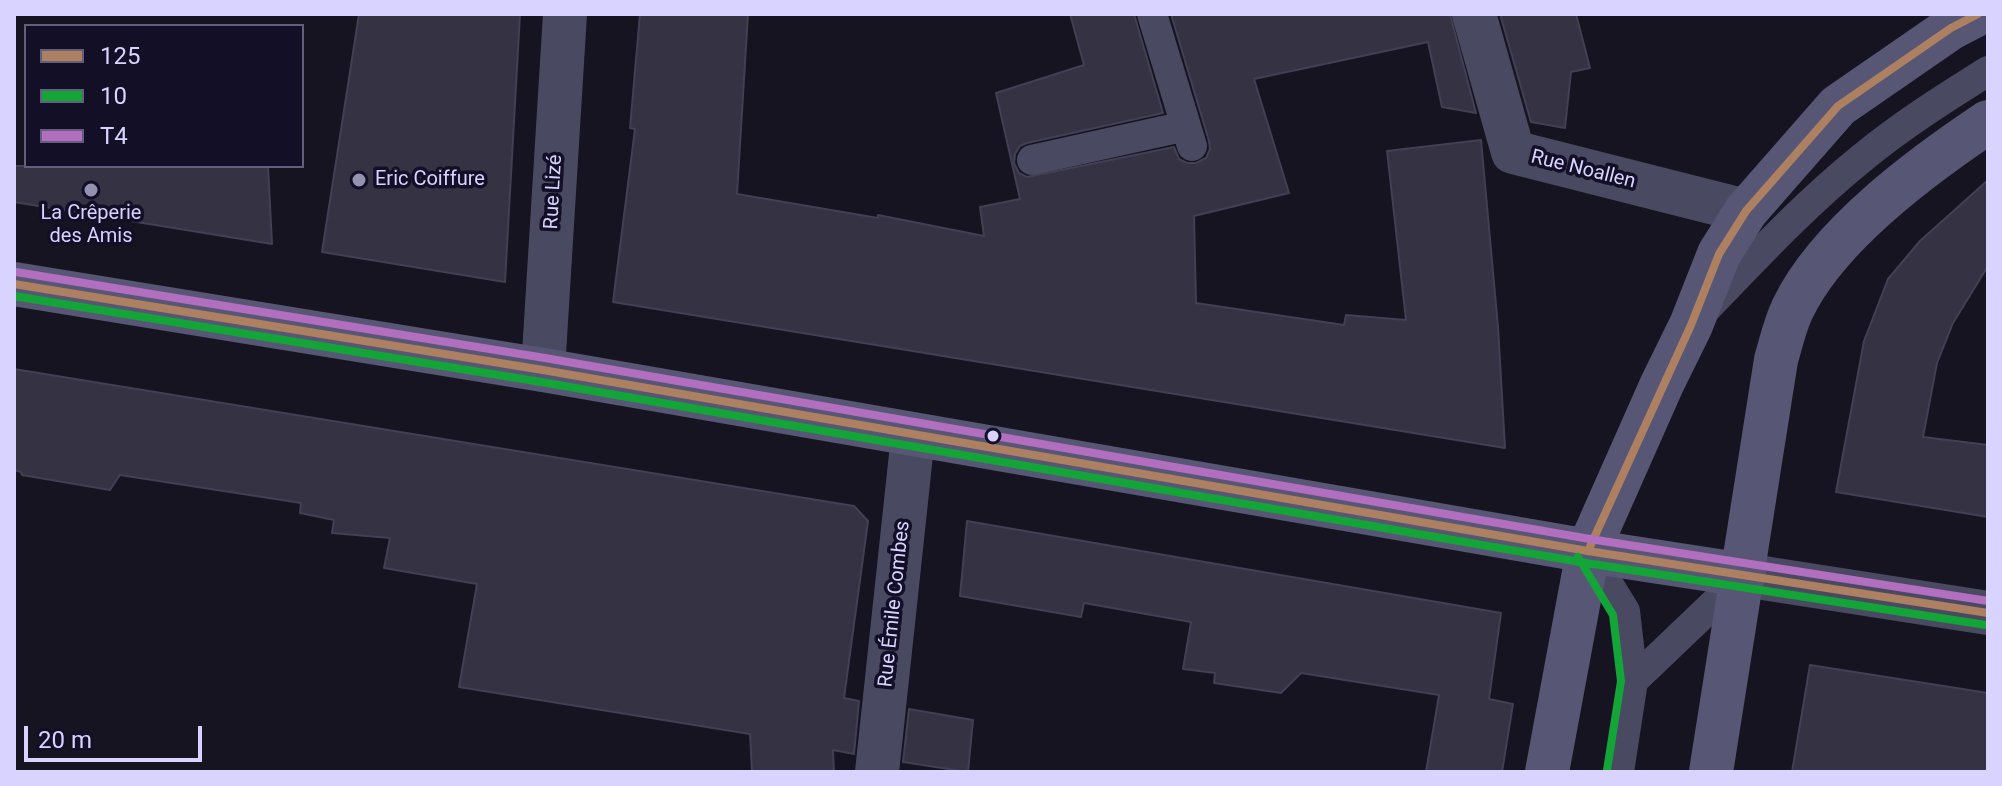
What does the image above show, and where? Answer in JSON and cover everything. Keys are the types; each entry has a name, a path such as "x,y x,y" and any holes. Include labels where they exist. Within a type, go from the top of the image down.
{"main road":[{"path":"1547,772 1588,551 1691,325 1719,254 1746,211 1838,106 1951,28 1978,14"},
{"path":"1711,772 1776,360 1793,308 1826,256 1877,207 1950,147 1988,122"},
{"path":"14,284 543,370 913,436 1744,575"}],"street":[{"name":"Rue Lizé","path":"543,370 565,14"},
{"name":"Rue Noallen","path":"1474,14 1513,152 1746,211"},
{"name":"Rue Émile Combes","path":"877,772 913,436"},
{"path":"1744,575 1988,613"}],"lane":[{"path":"1032,160 1189,136 1152,14"},
{"path":"1691,325 1795,217 1861,158 1908,122 1988,71"},
{"path":"1588,551 1625,611 1633,681 1619,772"},
{"path":"1633,681 1744,575"}],"building":[{"path":"359,14 520,14 505,282 322,252"},
{"path":"640,14 748,14 737,194 878,218 878,215 984,236 980,207 1020,199 996,93 1084,65 1070,14 1134,14 1163,113 1020,146 1014,163 1019,173 1027,177 1174,147 1179,159 1187,163 1206,158 1209,141 1171,14 1450,14 1476,113 1442,107 1428,42 1254,79 1289,193 1194,216 1196,303 1344,325 1346,315 1406,320 1387,151 1481,140 1498,327 1505,448 613,302 635,129 630,128"},
{"path":"1500,14 1576,14 1590,68 1571,72 1565,128 1531,122"},
{"path":"14,166 268,168 272,244 14,202"},
{"path":"1988,180 1988,266 1953,323 1937,363 1923,437 1988,445 1988,517 1836,492 1864,341 1888,279 1920,241"},
{"path":"14,369 854,506 868,521 844,698 859,701 854,754 833,750 834,772 752,772 750,734 459,687 477,584 384,568 390,538 332,533 334,520 300,513 301,503 120,475 110,490 22,475 14,470"},
{"path":"967,521 1501,613 1489,699 1513,704 1502,772 1426,772 1439,695 1301,673 1281,693 1214,683 1215,673 1183,669 1191,622 1084,603 1081,617 960,596"},
{"path":"1810,665 1988,693 1988,772 1792,772"},
{"path":"909,709 973,720 968,772 903,762"}],"transit line":[{"name":"125","path":"1588,551 1691,325 1719,254 1746,211 1838,106 1951,28 1978,14"},
{"name":"T4","path":"16,272 545,358 1590,539 1988,601"},
{"name":"125","path":"14,284 543,370 1588,551 1988,613"},
{"name":"10","path":"14,296 541,382 1586,563 1986,625"},
{"name":"10","path":"1578,557 1613,615 1621,681 1607,770"}],"place":[{"name":"Eric Coiffure","path":"359,180"},
{"name":"La Crêperie des Amis","path":"91,190"}]}
